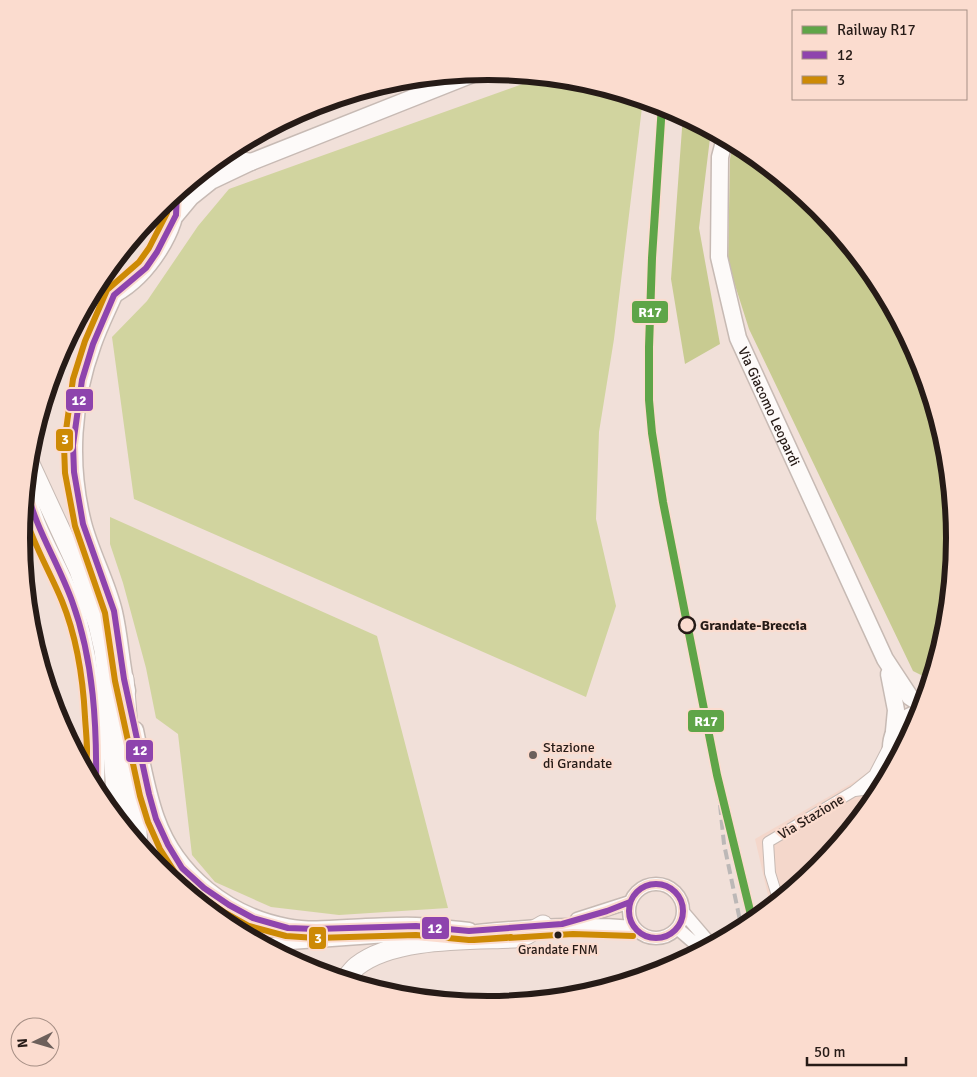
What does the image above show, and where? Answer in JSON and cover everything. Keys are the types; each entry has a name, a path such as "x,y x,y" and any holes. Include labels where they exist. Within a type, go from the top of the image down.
{"highway":[{"path":"35,474 79,570 98,624 104,650 108,683 117,807"},
{"path":"124,679 137,833"},
{"path":"349,975 357,966 388,950 434,942 514,938 526,935 543,925"}],"main road":[{"path":"454,81 251,162 211,181 192,197 176,214 158,252 146,268 114,295 93,344 82,380 73,444 74,472 83,524 114,611 124,679 149,794 156,819 168,845 182,868 204,888 229,905 253,918 288,928 416,926 468,931"},
{"name":"Via Giacomo Leopardi","path":"723,144 720,157 719,256 738,338 885,659 910,697 917,701"},
{"path":"232,159 251,162"},
{"path":"176,214 177,203"},
{"path":"98,299 114,295"},
{"path":"31,507 72,600 80,626 87,656 94,710 94,773"},
{"name":"Via Giacomo Leopardi","path":"885,659 896,710 891,758"},
{"path":"892,736 900,723 911,716"}],"street":[{"name":"Via Stazione","path":"777,895 770,873 768,842 854,791 874,775 892,736"},
{"name":"Via Stazione","path":"854,791 873,788"},
{"path":"660,883 676,892 682,902 683,912 682,920 677,928 664,937 655,938 640,933 634,927 628,911 630,902 639,889 646,885 660,883"},
{"path":"562,924 630,902"},
{"path":"683,912 708,941"},
{"path":"275,944 562,924 599,924 634,927"},
{"path":"677,928 698,947"}],"shaded area":[{"path":"888,754 890,760 886,768 852,818 813,863 769,901 755,839 854,782 874,768"}],"green space":[{"path":"528,82 578,89 642,106 614,339 599,432 596,519 616,606 586,697 134,499 112,337 147,301 198,226 229,189"},
{"path":"682,123 710,137 699,228 720,344 685,364 671,279"},
{"path":"732,150 768,175 813,214 833,236 852,259 886,309 900,336 923,391 938,449 943,479 947,538 943,598 938,628 925,677 913,671 749,329 728,263"},
{"path":"110,517 377,636 448,908 339,915 271,907 215,882 192,855 178,734 156,718 146,668 123,583 110,544"}],"railway":[{"path":"717,775 724,844 740,922"}],"rail line":[{"name":"R17","path":"661,114 652,258 649,347 649,400 652,433 663,502 717,775 751,914"}],"transit line":[{"name":"12","path":"177,203 176,215 157,252 146,268 114,295 93,344 82,380 73,445 74,472 83,524 114,611 124,679 149,794 156,819 168,845 182,868 204,888 229,905 253,918 288,928 416,926 469,931 562,924 630,902"},
{"name":"3","path":"167,211 149,248 139,262 107,290 85,341 73,379 64,445 65,473 75,526 105,613 115,681 140,796 148,822 160,849 176,874"},
{"name":"12","path":"31,506 72,601 85,647 93,694 96,776"},
{"name":"3","path":"30,530 62,601 72,629 81,673 86,759"},
{"name":"12","path":"651,884 661,884 671,888 679,896 683,911 679,926 671,934 661,938 651,938 641,934 633,926 629,916 629,906 633,896 641,888 651,884"},
{"name":"3","path":"208,901 249,926 286,936 316,938 416,935 469,940 511,937"},
{"name":"3","path":"474,940 573,934 633,936"}],"place":[{"name":"Grandate-Breccia","path":"687,625"},
{"name":"Stazione di Grandate","path":"533,755"},
{"name":"Grandate FNM","path":"558,935"}]}
